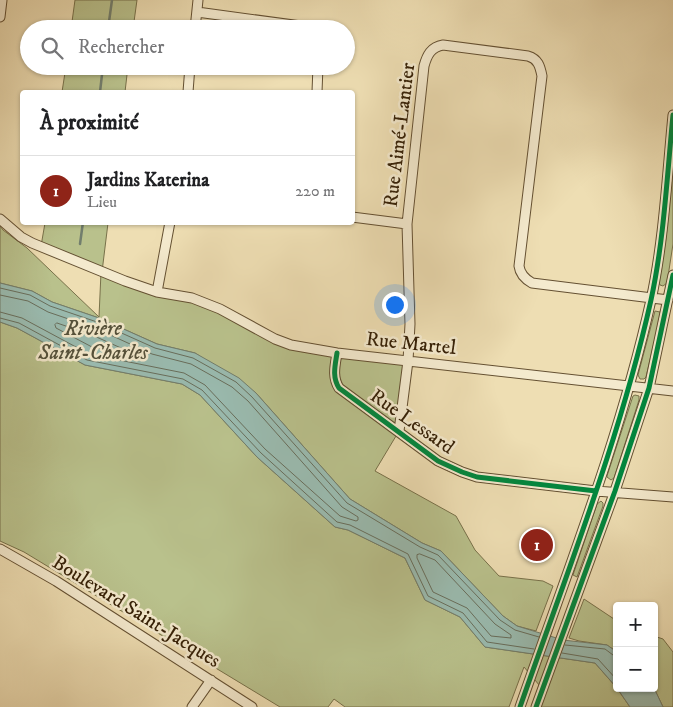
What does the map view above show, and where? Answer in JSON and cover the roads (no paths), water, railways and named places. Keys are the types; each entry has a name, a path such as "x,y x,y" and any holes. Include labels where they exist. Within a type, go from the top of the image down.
{"street":[{"path":"0,16 2,0"},
{"path":"196,20 198,0"},
{"path":"197,12 256,20"},
{"name":"Rue Aimé-Lantier","path":"398,431 408,361 410,324 407,224 424,66 430,52 436,46 443,45 528,56 538,62 542,76 519,266 522,274 532,283 668,300"},
{"path":"188,90 189,75"},
{"path":"316,90 317,75"},
{"path":"520,707 566,583 630,385 651,298 661,231 673,115"},
{"path":"355,218 407,224"},
{"name":"Rue Martel","path":"0,219 21,237 101,272 157,292 192,298 220,309 275,340 291,345 336,354 673,391"},
{"path":"157,292 169,225"},
{"path":"536,707 615,491 649,388 673,275"},
{"name":"Rue Lessard","path":"336,354 334,374 335,382 339,388 438,461 462,472 477,477 596,491 673,497"},
{"name":"Boulevard Saint-Jacques","path":"0,549 56,581 252,707"},
{"path":"192,707 210,680"}],"water":[{"name":"Rivière Saint-Charles","path":"0,283 32,291 52,302 99,318 157,344 195,353 239,378 256,393 350,499 422,543 441,551 503,616 517,626 563,640 607,645 613,649 613,683 595,663 485,647 460,617 425,600 405,558 348,530 335,527 257,457 200,395 182,384 85,365 17,328 0,322"},
{"path":"620,692 656,692 663,707 630,707"}],"waterway":[{"path":"109,20 112,0"},
{"path":"100,90 102,75"},
{"path":"80,244 83,225"}],"place":[{"name":"Jardins Katerina","path":"537,545"}]}
